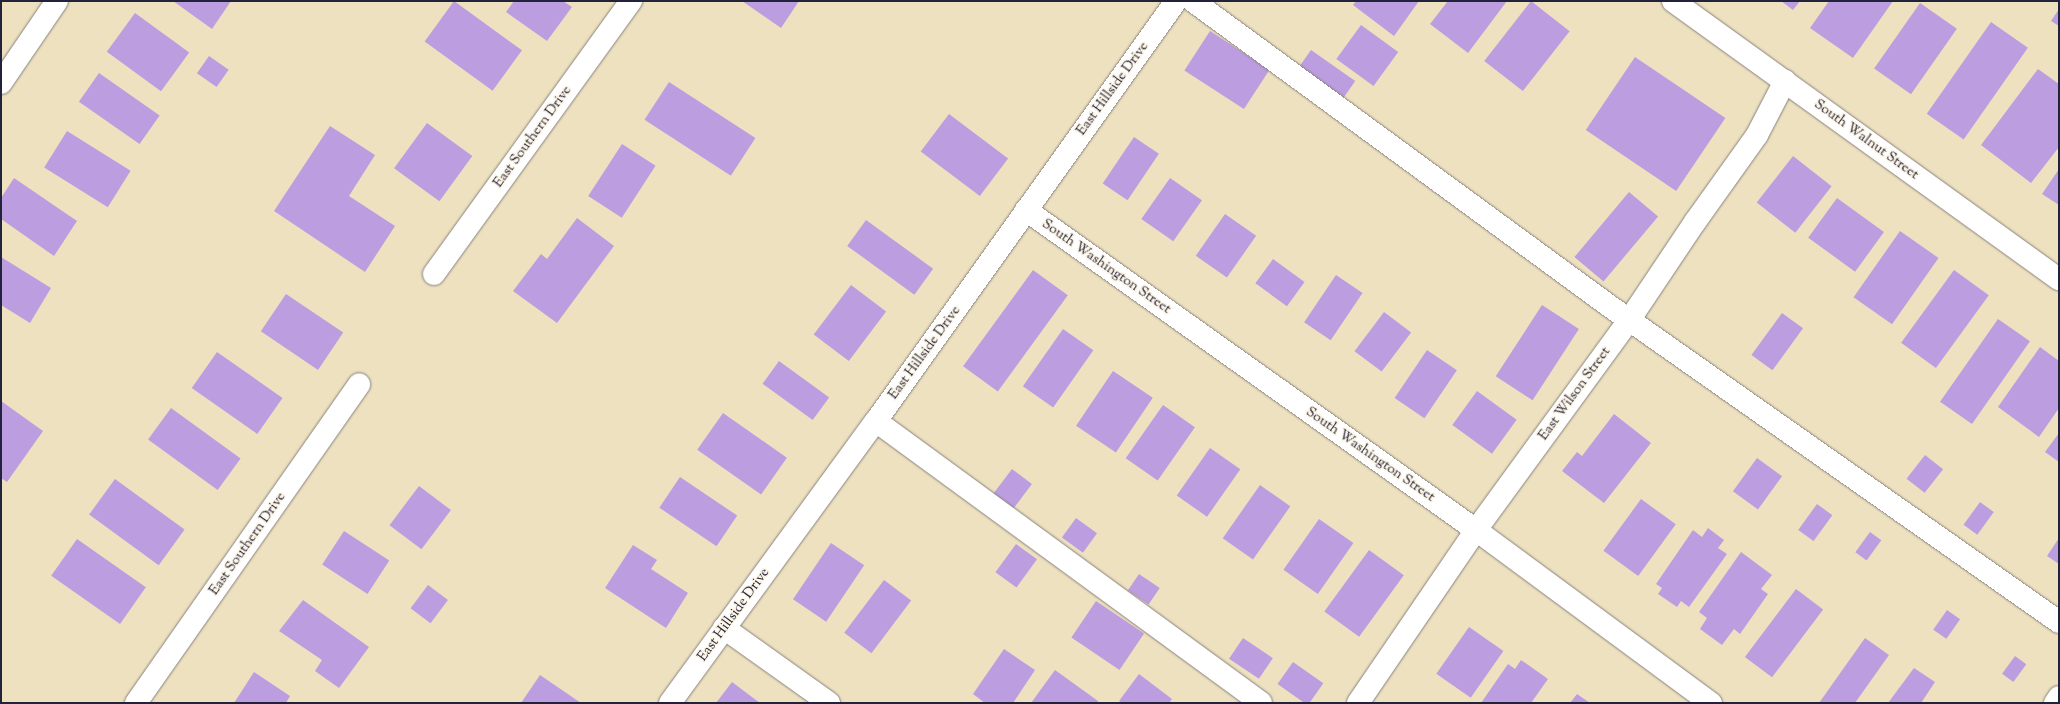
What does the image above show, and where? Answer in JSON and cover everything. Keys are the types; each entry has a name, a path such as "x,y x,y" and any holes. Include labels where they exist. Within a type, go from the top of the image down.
{"street":[{"path":"1,83 57,1"},
{"name":"East Southern Drive","path":"434,274 631,1"},
{"name":"East Hillside Drive","path":"670,703 876,421 1176,1"},
{"path":"1193,1 1630,319 2059,622"},
{"name":"South Walnut Street","path":"1672,1 2059,279"},
{"name":"East Wilson Street","path":"1358,703 1476,530 1630,319 1695,222 1757,135 1785,81"},
{"name":"South Washington Street","path":"1026,210 1476,530 1711,703"},
{"name":"East Southern Drive","path":"136,703 359,384"},
{"path":"876,421 1261,703"},
{"path":"724,628 829,703"},
{"path":"2054,703 2059,697"}],"building":[{"path":"173,1 231,1 212,29"},
{"path":"454,1 522,50 493,91 425,41"},
{"path":"514,1 563,1 572,7 547,41 506,12"},
{"path":"742,1 799,1 781,28"},
{"path":"1356,1 1419,1 1394,36 1353,5"},
{"path":"1448,1 1507,1 1468,53 1430,24"},
{"path":"1531,1 1570,31 1523,91 1484,61"},
{"path":"1781,1 1800,1 1793,10"},
{"path":"1829,1 1893,1 1853,58 1810,28"},
{"path":"1920,3 1957,29 1911,94 1874,69"},
{"path":"2059,9 2059,26 2051,21"},
{"path":"135,13 189,52 161,91 107,52"},
{"path":"1991,22 2028,48 1964,140 1927,114"},
{"path":"1361,25 1398,52 1374,86 1336,59"},
{"path":"1210,31 1270,70 1244,109 1184,70"},
{"path":"1311,50 1355,81 1339,105 1294,74"},
{"path":"209,56 229,70 217,87 197,73"},
{"path":"1635,57 1725,118 1676,191 1586,130"},
{"path":"2038,69 2059,84 2059,147 2031,183 1981,145"},
{"path":"99,73 160,115 140,144 79,102"},
{"path":"669,82 755,138 731,176 644,120"},
{"path":"949,114 1008,159 980,196 921,152"},
{"path":"427,123 472,156 439,201 394,168"},
{"path":"330,126 375,155 349,196 395,226 365,272 274,211"},
{"path":"67,131 131,171 108,207 44,167"},
{"path":"1134,137 1159,154 1128,200 1103,183"},
{"path":"622,144 656,166 622,218 588,196"},
{"path":"1793,156 1832,186 1795,233 1757,202"},
{"path":"2059,169 2059,205 2042,194"},
{"path":"14,178 77,221 54,256 1,219 1,198"},
{"path":"1170,178 1202,200 1173,241 1141,219"},
{"path":"1629,192 1658,216 1603,282 1574,257"},
{"path":"1837,198 1884,232 1855,272 1808,238"},
{"path":"1225,214 1256,236 1227,278 1196,256"},
{"path":"577,218 614,246 557,323 513,291 541,254 547,259"},
{"path":"866,220 933,269 914,295 847,246"},
{"path":"1900,231 1939,258 1892,324 1854,297"},
{"path":"1,257 51,288 30,323 1,305"},
{"path":"1273,259 1305,282 1287,306 1255,283"},
{"path":"1033,270 1068,295 998,392 963,366"},
{"path":"1954,270 1989,295 1936,368 1901,343"},
{"path":"1336,275 1363,293 1331,340 1304,322"},
{"path":"851,285 886,311 849,361 814,335"},
{"path":"286,294 343,333 318,370 261,331"},
{"path":"1542,305 1579,329 1533,400 1496,376"},
{"path":"1384,312 1411,332 1382,372 1355,351"},
{"path":"1782,313 1803,328 1772,370 1751,355"},
{"path":"1998,319 2030,341 1972,424 1940,402"},
{"path":"1063,329 1093,350 1053,408 1023,386"},
{"path":"2040,347 2059,361 2059,408 2039,437 1998,407"},
{"path":"1427,350 1457,370 1424,418 1395,398"},
{"path":"217,352 283,398 257,434 192,388"},
{"path":"779,361 829,397 813,420 763,384"},
{"path":"1113,371 1153,398 1116,453 1076,426"},
{"path":"1477,391 1517,420 1492,454 1452,425"},
{"path":"1,401 43,431 7,482 1,478"},
{"path":"1163,405 1195,427 1158,481 1126,458"},
{"path":"171,408 241,459 218,490 148,440"},
{"path":"723,413 787,458 761,495 697,450"},
{"path":"1614,414 1651,443 1604,503 1562,471 1577,452 1582,456"},
{"path":"2059,433 2059,462 2045,452"},
{"path":"1210,448 1240,469 1207,517 1177,496"},
{"path":"1925,455 1943,469 1925,493 1907,479"},
{"path":"1757,458 1782,476 1758,509 1733,491"},
{"path":"1012,469 1032,484 1012,510 992,495"},
{"path":"680,477 737,516 717,546 659,508"},
{"path":"115,479 185,530 159,565 89,515"},
{"path":"1260,485 1290,506 1253,559 1223,538"},
{"path":"419,486 451,510 421,549 390,525"},
{"path":"1641,499 1676,524 1638,576 1603,551"},
{"path":"1980,502 1994,512 1977,535 1964,525"},
{"path":"1817,504 1832,515 1814,541 1798,530"},
{"path":"1076,518 1097,533 1083,553 1062,537"},
{"path":"1319,519 1353,543 1318,594 1283,570"},
{"path":"1708,528 1724,540 1718,548 1727,554 1689,607 1681,601 1677,607 1658,594 1662,588 1656,584 1693,530 1702,537"},
{"path":"344,531 389,560 368,594 322,565"},
{"path":"1870,532 1881,540 1867,560 1855,552"},
{"path":"2059,538 2059,564 2047,556"},
{"path":"77,539 146,587 120,624 51,576"},
{"path":"831,543 864,565 826,622 793,599"},
{"path":"1016,544 1037,559 1016,588 995,572"},
{"path":"633,545 657,560 651,569 688,593 666,628 605,588"},
{"path":"1369,550 1404,575 1359,637 1324,611"},
{"path":"1741,552 1772,575 1761,589 1768,594 1740,634 1734,629 1722,645 1700,629 1707,618 1699,612"},
{"path":"1139,574 1160,588 1149,605 1128,591"},
{"path":"884,580 911,600 871,653 844,633"},
{"path":"428,585 448,600 431,623 411,608"},
{"path":"1796,589 1823,609 1772,677 1745,657"},
{"path":"303,600 369,647 339,688 315,671 322,660 279,631"},
{"path":"1096,601 1144,633 1119,670 1071,637"},
{"path":"1947,610 1960,619 1946,639 1933,630"},
{"path":"1469,627 1503,651 1471,698 1436,674"},
{"path":"1243,638 1273,658 1259,679 1229,659"},
{"path":"1865,638 1889,655 1855,703 1819,703"},
{"path":"1004,649 1035,670 1013,703 985,703 973,694"},
{"path":"2015,656 2026,664 2013,682 2002,674"},
{"path":"1521,660 1548,679 1531,703 1481,703 1508,664 1515,669"},
{"path":"1293,662 1323,683 1309,703 1304,703 1278,684"},
{"path":"1914,668 1935,682 1921,703 1888,703"},
{"path":"1055,670 1098,701 1097,703 1031,703"},
{"path":"254,672 290,696 286,703 234,703"},
{"path":"1139,674 1172,699 1169,703 1122,703 1119,701"},
{"path":"540,675 581,703 521,703"},
{"path":"732,682 760,703 716,703"},
{"path":"1577,694 1590,703 1570,703"}]}
